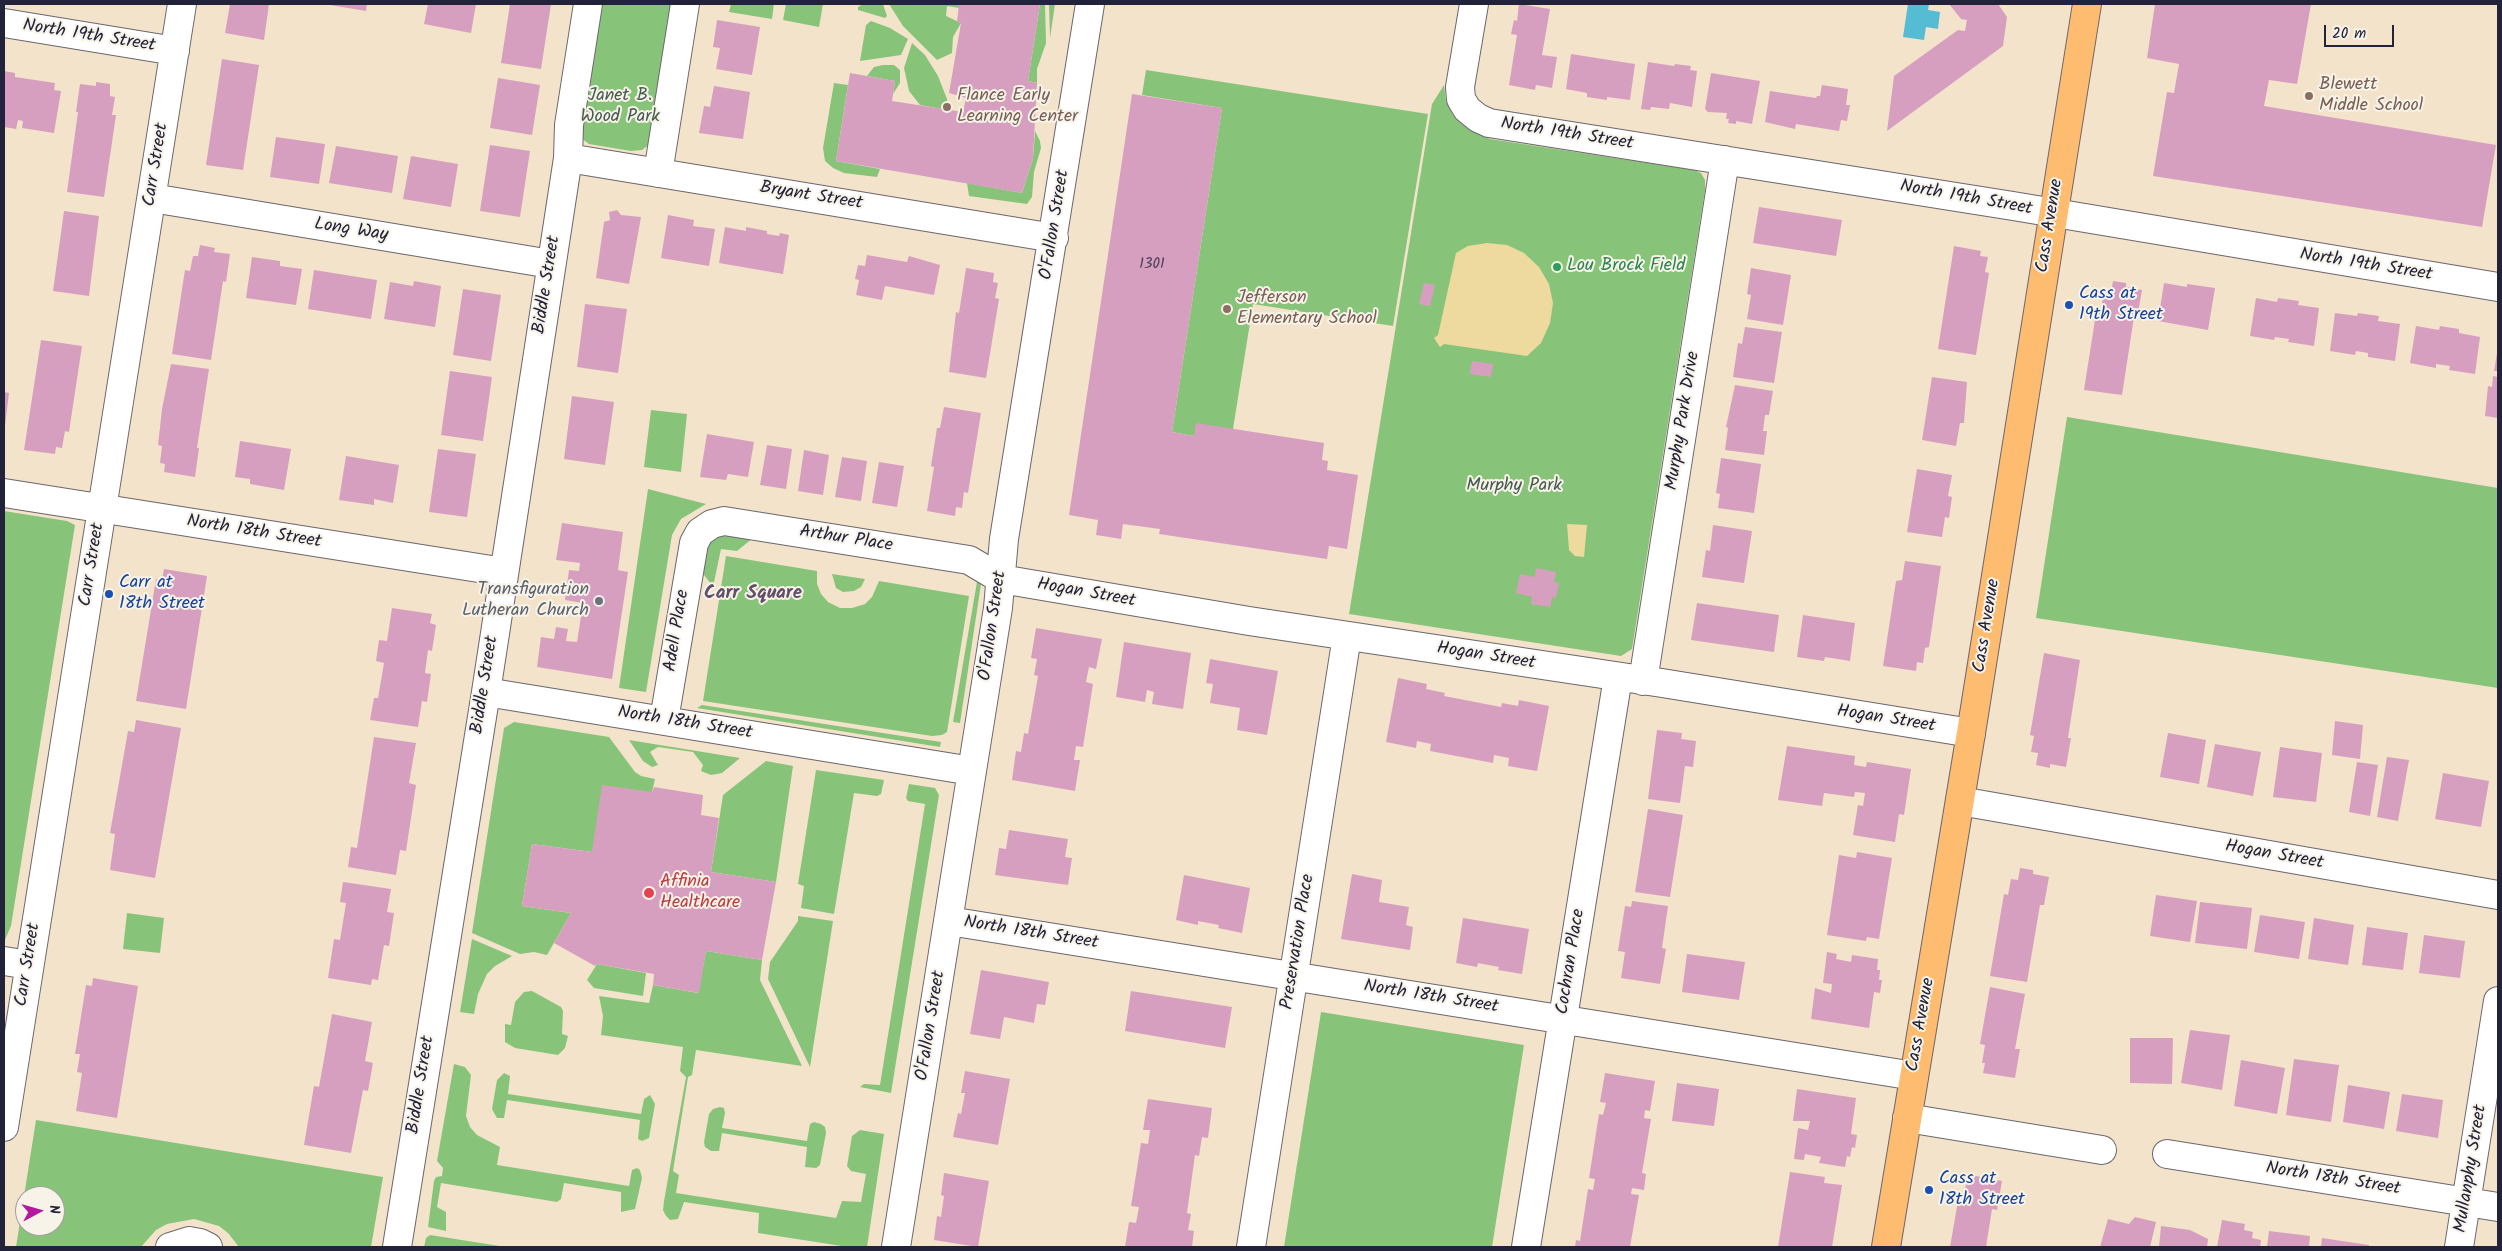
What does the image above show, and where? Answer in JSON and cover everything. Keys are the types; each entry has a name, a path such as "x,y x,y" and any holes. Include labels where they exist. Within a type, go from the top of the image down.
{"main road":[{"name":"Cass Avenue","path":"1886,1247 1960,802 2087,4"}],"street":[{"name":"Carr Street","path":"4,1126 17,963 102,508 182,4"},
{"name":"Biddle Street","path":"396,1247 486,692 550,264 568,158 568,125 588,4"},
{"path":"658,173 685,4"},
{"name":"O'Fallon Street","path":"896,1247 972,771 1001,579 1004,539 1054,238 1090,4"},
{"name":"North 19th Street","path":"1474,4 1460,87 1461,99 1467,110 1489,123 2498,287"},
{"name":"North 19th Street","path":"4,23 175,51"},
{"name":"Bryant Street","path":"568,158 1054,238"},
{"name":"Murphy Park Drive","path":"1631,679 1725,160"},
{"name":"Long Way","path":"152,198 550,264"},
{"name":"North 18th Street","path":"4,493 504,572"},
{"name":"Arthur Place","path":"694,543 700,532 712,524 731,522 969,560 1001,579"},
{"name":"Adell Place","path":"664,720 694,543"},
{"name":"Hogan Street","path":"1001,579 1347,636 1971,733"},
{"name":"Preservation Place","path":"1251,1247 1347,636"},
{"name":"Cochran Place","path":"1526,1247 1563,1020 1631,679"},
{"name":"North 18th Street","path":"486,692 972,771"},
{"name":"Hogan Street","path":"1960,802 2498,895"},
{"name":"North 18th Street","path":"949,921 1914,1076"},
{"name":"Mullanphy Street","path":"2459,1247 2498,1001"},
{"path":"1907,1118 2102,1150"},
{"name":"North 18th Street","path":"2167,1154 2498,1207"},
{"path":"170,1247 188,1241 200,1243 208,1247"}],"green space":[{"name":"Janet B. Wood Park","path":"597,4 674,4 650,144 642,150 631,151 589,144 581,138"},
{"path":"731,4 774,4 772,19 729,12"},
{"path":"786,4 823,4 819,27 783,20"},
{"path":"863,4 883,4 887,16 885,18 858,10 858,7"},
{"path":"889,4 959,4 959,8 947,6 946,16 961,23 953,37 952,53 937,60 903,26"},
{"path":"1040,4 1045,4 1046,43 1037,69 1037,83 1028,81"},
{"path":"1049,4 1055,4 1050,38"},
{"path":"871,21 890,28 908,39 901,55 860,61 866,25"},
{"path":"912,43 925,55 938,76 947,99 948,110 920,105 909,91 904,68"},
{"path":"894,65 900,70 900,83 893,94 895,81 867,76 874,67"},
{"path":"1146,70 1428,114 1393,326 1253,304 1233,429 1194,436 1172,432 1222,108 1142,95"},
{"path":"834,83 848,85 836,161 880,169 877,177 844,173 833,168 825,161 823,148"},
{"name":"Murphy Park","path":"1444,85 1446,101 1453,115 1462,124 1490,139 1694,170 1701,173 1705,180 1705,190 1632,649 1621,656 1349,614 1432,104"},
{"path":"1035,131 1041,148 1034,172 1032,197 1027,204 969,196 967,183 1022,193 1033,158"},
{"path":"651,410 687,414 681,472 644,467"},
{"path":"2067,417 2498,488 2498,688 2036,618"},
{"path":"648,489 706,504 681,519 672,535 646,692 619,688"},
{"path":"4,511 67,521 75,525 11,926 4,942"},
{"path":"727,533 753,538 737,551 721,549 713,587 699,568 701,556 715,535"},
{"path":"726,556 817,571 817,584 821,594 828,602 840,608 852,608 865,604 872,597 879,581 969,596 947,732 942,735 932,736 703,701"},
{"path":"832,574 865,579 861,587 854,591 843,592 836,588"},
{"path":"978,576 981,584 960,723 953,722"},
{"path":"702,705 941,742 940,747 697,708"},
{"path":"514,722 609,737 635,772 641,776 655,779 652,792 592,852 532,844 522,906 571,913 547,955 534,952 520,954 472,933 504,728"},
{"path":"629,740 740,758 722,773 711,775 701,771 703,765 693,752 658,747 650,752 658,765 652,767 643,761"},
{"path":"766,761 793,766 776,882 711,872 723,795"},
{"path":"816,770 884,780 881,794 877,796 854,793 834,914 801,908 804,886 798,884"},
{"path":"909,784 935,788 939,795 891,1093 860,1087 864,1084 880,1085 925,804 908,801 906,798"},
{"path":"127,913 164,918 160,953 123,949"},
{"path":"798,916 833,921 810,1067 768,979 770,962 798,921"},
{"path":"472,939 512,956 495,966 487,974 478,994 474,1014 460,1012"},
{"path":"706,951 762,960 760,980 802,1066 696,1050 692,1075 688,1077 673,1171 679,1175 676,1193 836,1218 842,1201 861,1202 866,1174 851,1171 847,1166 852,1136 860,1130 884,1134 867,1247 848,1247 758,1233 759,1213 684,1202 678,1219 670,1220 666,1216 663,1210 664,1201 686,1077 680,1071 683,1047 601,1035 603,1016 599,996 649,1003 653,985 698,993"},
{"path":"597,964 646,973 643,996 594,988 587,980"},
{"path":"532,991 561,1007 563,1011 562,1034 568,1036 565,1048 558,1055 515,1048 505,1042 505,1024 511,1025 515,1002 524,992"},
{"path":"1321,1012 1524,1045 1492,1247 1284,1247"},
{"path":"454,1064 465,1067 471,1075 466,1116 470,1127 477,1135 500,1147 497,1165 629,1186 632,1170 637,1168 640,1170 642,1178 635,1209 621,1212 621,1192 564,1183 561,1199 557,1202 441,1183 437,1207 446,1212 446,1231 428,1227 434,1181 436,1177 442,1176 443,1168 437,1161"},
{"path":"504,1073 510,1076 508,1094 641,1114 644,1099 650,1095 655,1104 649,1138 642,1141 638,1139 640,1120 507,1100 504,1118 497,1118 492,1109 497,1080"},
{"path":"724,1108 725,1113 722,1128 807,1141 810,1124 814,1122 821,1124 825,1127 826,1133 820,1165 816,1168 805,1167 807,1147 722,1133 719,1151 711,1151 705,1147 704,1142 709,1114 713,1109"},
{"path":"36,1120 383,1177 371,1247 239,1247 228,1233 219,1226 194,1219 167,1224 156,1230 141,1247 16,1247 18,1236 65,1236 65,1186 26,1186"},
{"path":"430,1235 506,1247 424,1247 426,1238"}],"sand":[{"path":"1487,243 1507,245 1524,253 1539,267 1549,284 1553,303 1550,323 1541,343 1527,356 1444,344 1440,347 1434,338 1438,335 1456,253 1468,246"},
{"path":"1567,524 1587,525 1584,557 1575,556 1569,550"}],"water":[{"path":"1908,4 1929,4 1928,10 1940,12 1938,29 1926,27 1924,40 1903,37"}],"building":[{"path":"230,4 269,4 264,40 225,33"},
{"path":"324,4 367,4 366,11"},
{"path":"428,4 476,4 471,33 424,24"},
{"path":"510,4 551,4 541,69 501,63"},
{"path":"959,4 1040,4 1028,81 1037,83 1033,158 1022,193 836,161 850,73 895,81 892,101 963,112 966,98 949,93 961,23 957,22"},
{"path":"1519,4 1550,9 1542,55 1557,57 1552,88 1536,85 1535,90 1509,85 1517,35 1511,34 1514,20 1517,21"},
{"path":"1949,4 1998,4 2007,17 2003,46 1887,131 1894,76 1958,30 1965,31 1967,20 1961,19"},
{"name":"Blewett Middle School","path":"2155,4 2311,4 2297,84 2269,80 2264,106 2496,145 2482,227 2153,176 2167,92 2174,93 2179,64 2147,58"},
{"path":"717,20 760,27 752,75 716,69 720,48 713,47"},
{"path":"1571,54 1635,64 1630,100 1607,97 1607,100 1587,97 1587,93 1566,89"},
{"path":"222,59 259,65 243,170 206,165"},
{"path":"1648,62 1674,66 1675,64 1691,66 1690,70 1697,71 1692,107 1670,103 1669,109 1651,107 1650,110 1641,109"},
{"path":"4,71 15,73 15,77 55,83 54,90 61,91 54,133 22,128 23,121 18,120 16,129 4,127"},
{"path":"1711,73 1760,81 1752,124 1736,121 1736,124 1728,123 1729,119 1726,119 1727,113 1708,112 1705,109"},
{"path":"498,78 540,85 532,135 490,128"},
{"path":"96,82 110,84 110,96 115,97 112,115 116,115 104,197 67,192 80,84 96,86"},
{"path":"1822,85 1848,89 1846,105 1850,105 1847,121 1841,120 1839,131 1796,124 1795,129 1765,122 1770,91 1816,98 1820,96"},
{"path":"714,86 750,92 743,139 699,133 704,106 710,107"},
{"name":"Jefferson Elementary School","path":"1132,94 1222,108 1172,432 1194,436 1196,423 1324,443 1322,460 1328,461 1327,470 1358,475 1347,549 1329,546 1327,559 1159,534 1160,529 1123,524 1121,539 1096,535 1098,520 1069,515"},
{"path":"276,137 325,144 319,184 270,177"},
{"path":"490,145 530,151 520,217 480,211"},
{"path":"336,146 398,156 392,193 329,183"},
{"path":"411,156 458,164 451,207 403,199"},
{"path":"1759,207 1842,220 1836,256 1753,243"},
{"path":"617,210 621,215 641,217 629,284 596,278 604,222 610,220 609,212"},
{"path":"64,211 99,216 89,296 53,291"},
{"path":"668,215 694,220 693,226 715,229 709,266 661,258"},
{"path":"725,227 746,231 746,227 767,231 767,234 779,236 780,233 789,235 783,274 719,263"},
{"path":"200,245 215,248 214,252 230,254 226,282 223,281 211,360 172,354 185,270 190,271 193,256 198,256"},
{"path":"1954,246 1981,251 1980,256 1988,257 1985,272 1989,273 1976,355 1938,349"},
{"path":"867,255 907,262 909,256 940,265 934,295 885,286 882,300 856,295 859,280 855,279 858,265 865,266"},
{"path":"252,257 280,261 280,266 302,269 296,305 246,298"},
{"path":"966,268 994,273 993,282 998,283 995,298 999,299 986,378 949,372 956,312 959,313"},
{"path":"1751,268 1791,275 1783,325 1747,319 1751,295 1747,294"},
{"path":"314,270 377,280 371,319 308,309"},
{"path":"414,281 441,286 435,327 384,319 390,282 413,286"},
{"path":"2113,281 2126,283 2126,287 2142,290 2137,318 2134,317 2122,395 2084,390 2097,307 2101,308 2104,292 2111,293"},
{"path":"1424,283 1435,285 1430,306 1419,304"},
{"path":"2164,283 2187,287 2187,284 2215,288 2208,330 2158,321"},
{"path":"463,289 501,295 491,361 453,355"},
{"path":"2256,298 2277,302 2278,298 2299,301 2298,305 2319,308 2314,346 2288,342 2289,339 2275,337 2274,340 2250,336"},
{"path":"585,304 627,309 618,373 577,367"},
{"path":"2335,313 2357,316 2358,313 2379,316 2378,321 2400,324 2395,361 2368,357 2368,353 2356,351 2355,355 2330,351"},
{"path":"2416,326 2439,330 2440,326 2459,329 2459,333 2480,337 2475,374 2449,370 2450,366 2436,364 2436,368 2410,363"},
{"path":"1745,327 1782,332 1774,383 1733,377 1738,343 1742,344"},
{"path":"41,340 82,346 69,432 65,431 62,448 56,447 55,454 24,450"},
{"path":"2497,353 2498,371 2494,371"},
{"path":"1472,361 1493,364 1491,377 1470,374"},
{"path":"171,364 209,369 197,448 199,448 195,477 164,472 165,464 160,463 162,446 158,445 162,409"},
{"path":"450,371 492,377 483,441 441,435"},
{"path":"2493,376 2498,377 2498,418 2485,416 2488,386 2492,387"},
{"path":"1932,377 1967,382 1964,423 1960,423 1956,446 1922,440"},
{"path":"1735,385 1773,391 1769,415 1765,415 1763,431 1767,431 1764,455 1725,450 1728,428 1726,427"},
{"path":"4,392 9,393 5,426 4,426"},
{"path":"572,396 614,402 605,465 564,459"},
{"path":"944,407 981,413 968,493 964,492 962,508 956,507 955,516 927,511 934,467 931,466 937,428 940,428"},
{"path":"707,434 754,442 748,477 728,474 726,480 700,477"},
{"path":"240,441 291,449 284,490 250,484 250,479 235,477"},
{"path":"767,445 792,449 786,489 760,485"},
{"path":"438,449 476,454 467,517 429,512"},
{"path":"804,450 829,455 823,495 798,491"},
{"path":"346,456 399,465 393,503 374,499 374,505 339,500"},
{"path":"842,457 867,461 861,501 835,497"},
{"path":"1721,458 1761,464 1754,513 1718,508 1720,494 1716,493"},
{"path":"879,462 904,466 897,507 872,503"},
{"path":"1917,469 1952,475 1948,496 1952,497 1949,518 1945,517 1942,537 1907,532"},
{"name":"Transfiguration Lutheran Church","path":"562,523 623,532 618,570 628,572 612,679 537,667 541,637 554,639 556,627 568,629 566,641 577,642 583,603 565,600 569,570 579,571 580,563 556,560"},
{"path":"1713,525 1752,531 1744,583 1702,577 1706,550 1710,551"},
{"path":"1905,561 1941,566 1929,647 1925,648 1923,663 1917,662 1916,671 1883,666 1896,581 1902,580"},
{"path":"1536,568 1556,572 1554,582 1559,583 1556,598 1552,597 1550,607 1531,604 1532,597 1516,593 1520,574 1535,577"},
{"path":"164,569 207,576 186,709 136,701 156,579 162,580"},
{"path":"1697,603 1779,615 1774,652 1691,640"},
{"path":"392,608 432,614 430,623 436,625 432,651 428,650 425,673 431,674 427,702 422,701 418,727 370,720 374,698 378,698 384,663 376,661 379,640 387,641"},
{"path":"1803,615 1855,623 1850,661 1825,657 1824,661 1797,657"},
{"path":"1036,628 1102,639 1096,669 1089,667 1086,682 1093,684 1083,747 1076,746 1074,760 1080,760 1075,791 1012,780 1016,751 1021,752 1024,733 1028,734 1038,676 1034,675 1037,659 1031,658"},
{"path":"1124,642 1191,653 1183,709 1152,704 1154,692 1147,690 1145,702 1116,697"},
{"path":"2044,653 2080,660 2068,738 2071,738 2066,767 2050,764 2050,768 2036,765 2038,753 2031,752 2034,736 2030,735"},
{"path":"1210,659 1278,671 1267,735 1237,730 1240,708 1210,703 1213,684 1206,683"},
{"path":"1398,678 1427,684 1426,689 1445,693 1444,696 1501,707 1502,703 1518,706 1519,700 1549,706 1537,771 1508,766 1509,758 1494,755 1493,763 1430,751 1431,744 1417,741 1416,748 1386,742"},
{"path":"136,720 181,728 155,878 110,870 115,834 110,833 128,731 134,732"},
{"path":"2335,721 2363,725 2360,759 2332,755"},
{"path":"1657,730 1682,733 1681,739 1696,741 1693,767 1685,766 1680,803 1648,799"},
{"path":"2168,733 2206,740 2199,784 2160,777"},
{"path":"374,737 416,743 409,783 416,785 406,851 400,850 396,875 348,867 351,847 357,848"},
{"path":"2215,744 2261,752 2253,796 2207,787"},
{"path":"1787,746 1855,756 1854,765 1866,767 1867,762 1911,769 1904,815 1899,814 1895,842 1853,835 1858,805 1863,806 1865,793 1855,792 1854,797 1824,793 1822,806 1778,800"},
{"path":"2280,747 2322,753 2316,802 2273,797"},
{"path":"2387,757 2409,760 2398,821 2377,817"},
{"path":"2357,762 2378,765 2370,816 2349,812"},
{"path":"2443,773 2489,781 2481,827 2435,819"},
{"name":"Affinia Healthcare","path":"602,785 652,792 654,787 703,795 701,815 719,818 711,872 776,882 762,960 706,951 699,993 653,985 654,974 597,964 595,966 554,943 571,913 522,906 532,844 592,852"},
{"path":"1648,809 1683,815 1670,897 1635,892"},
{"path":"1009,830 1068,839 1065,857 1072,858 1068,885 995,875 999,848 1006,849"},
{"path":"1857,852 1892,858 1879,939 1867,937 1866,941 1827,935 1839,855 1856,858"},
{"path":"2020,868 2033,870 2033,874 2049,877 2044,905 2040,905 2027,982 1990,976 2004,894 2008,895 2011,879 2018,880"},
{"path":"1352,874 1382,880 1379,902 1409,907 1406,925 1413,927 1410,950 1341,939"},
{"path":"1184,875 1250,888 1242,933 1218,928 1219,925 1198,921 1198,925 1176,920"},
{"path":"343,882 391,889 387,912 394,913 389,946 384,945 378,980 372,979 371,985 328,978 334,939 340,940 346,903 340,902"},
{"path":"2156,895 2197,901 2190,942 2150,936"},
{"path":"1632,901 1668,906 1662,948 1666,949 1660,984 1621,978 1625,952 1618,951 1625,906 1631,907"},
{"path":"2200,902 2252,908 2247,949 2195,943"},
{"path":"2260,915 2305,922 2299,959 2254,952"},
{"path":"1463,918 1529,929 1522,974 1498,970 1499,967 1478,963 1477,967 1456,963"},
{"path":"2314,918 2354,925 2348,965 2308,959"},
{"path":"2367,927 2408,933 2403,970 2362,965"},
{"path":"2424,935 2465,941 2460,978 2419,973"},
{"path":"1827,952 1837,954 1836,959 1851,962 1852,955 1878,959 1877,970 1880,970 1879,980 1882,980 1880,993 1874,992 1869,1028 1811,1019 1815,988 1831,993 1832,984 1823,983"},
{"path":"1687,954 1745,962 1739,1000 1682,992"},
{"path":"981,970 1049,982 1045,1005 1037,1004 1034,1023 1004,1017 1000,1039 970,1034"},
{"path":"93,978 138,986 117,1118 76,1111 82,1073 77,1072 80,1054 75,1054 86,985 92,986"},
{"path":"1990,987 2025,994 2015,1049 2020,1049 2015,1078 1983,1073 1985,1063 1982,1063 1985,1045 1980,1044"},
{"path":"1131,991 1232,1007 1225,1048 1125,1031"},
{"path":"332,1014 372,1022 365,1061 373,1063 368,1091 363,1090 351,1153 304,1145 314,1086 319,1087"},
{"path":"2190,1030 2230,1035 2222,1090 2181,1083"},
{"path":"2130,1038 2173,1038 2172,1084 2130,1083"},
{"path":"2294,1059 2339,1065 2331,1122 2286,1115"},
{"path":"2241,1060 2285,1068 2277,1114 2234,1106"},
{"path":"965,1071 1010,1079 998,1145 953,1137 958,1113 961,1114 965,1093 961,1093"},
{"path":"1605,1073 1655,1081 1650,1111 1645,1110 1644,1118 1651,1119 1642,1173 1646,1174 1644,1190 1632,1188 1631,1194 1639,1195 1630,1247 1575,1247 1576,1240 1580,1241 1588,1189 1593,1190 1595,1179 1589,1178 1599,1114 1603,1115 1606,1103 1600,1102"},
{"path":"1677,1083 1719,1089 1714,1126 1672,1121"},
{"path":"2348,1085 2390,1092 2384,1129 2343,1122"},
{"path":"1797,1089 1856,1098 1851,1134 1857,1135 1855,1148 1852,1147 1850,1157 1847,1156 1845,1167 1819,1163 1821,1157 1805,1154 1804,1160 1794,1159 1798,1128 1808,1130 1810,1121 1793,1121"},
{"path":"2402,1094 2443,1100 2438,1138 2396,1131"},
{"path":"1148,1099 1212,1108 1208,1138 1202,1137 1199,1156 1195,1155 1187,1213 1191,1214 1188,1230 1194,1231 1192,1247 1125,1247 1129,1222 1136,1223 1139,1207 1131,1206 1141,1143 1148,1144 1150,1130 1143,1130"},
{"path":"1790,1172 1825,1177 1824,1183 1842,1185 1832,1247 1778,1247"},
{"path":"944,1173 989,1181 978,1247 934,1240 937,1216 941,1217 944,1196 941,1195"},
{"path":"1971,1175 2002,1181 1997,1210 1992,1209 1986,1247 1950,1247 1958,1201 1963,1202 1966,1184 1969,1185"},
{"path":"2135,1217 2156,1222 2150,1247 2100,1247 2108,1219 2129,1224"},
{"path":"2222,1220 2245,1224 2244,1230 2253,1232 2252,1238 2261,1240 2260,1247 2217,1247"},
{"path":"2161,1226 2190,1230 2208,1239 2207,1247 2159,1247"},
{"path":"2269,1231 2310,1236 2309,1247 2267,1247"},
{"path":"2322,1238 2369,1245 2369,1247 2321,1247"}],"place":[{"name":"Blewett Middle School","path":"2309,96"},
{"name":"Flance Early Learning Center","path":"947,107"},
{"name":"Lou Brock Field","path":"1557,267"},
{"name":"Cass at 19th Street","path":"2069,305"},
{"name":"Jefferson Elementary School","path":"1227,309"},
{"name":"Carr at 18th Street","path":"109,594"},
{"name":"Transfiguration Lutheran Church","path":"599,601"},
{"name":"Affinia Healthcare","path":"649,893"},
{"name":"Cass at 18th Street","path":"1929,1190"}],"district":[{"name":"Carr Square","path":"753,595"}]}
